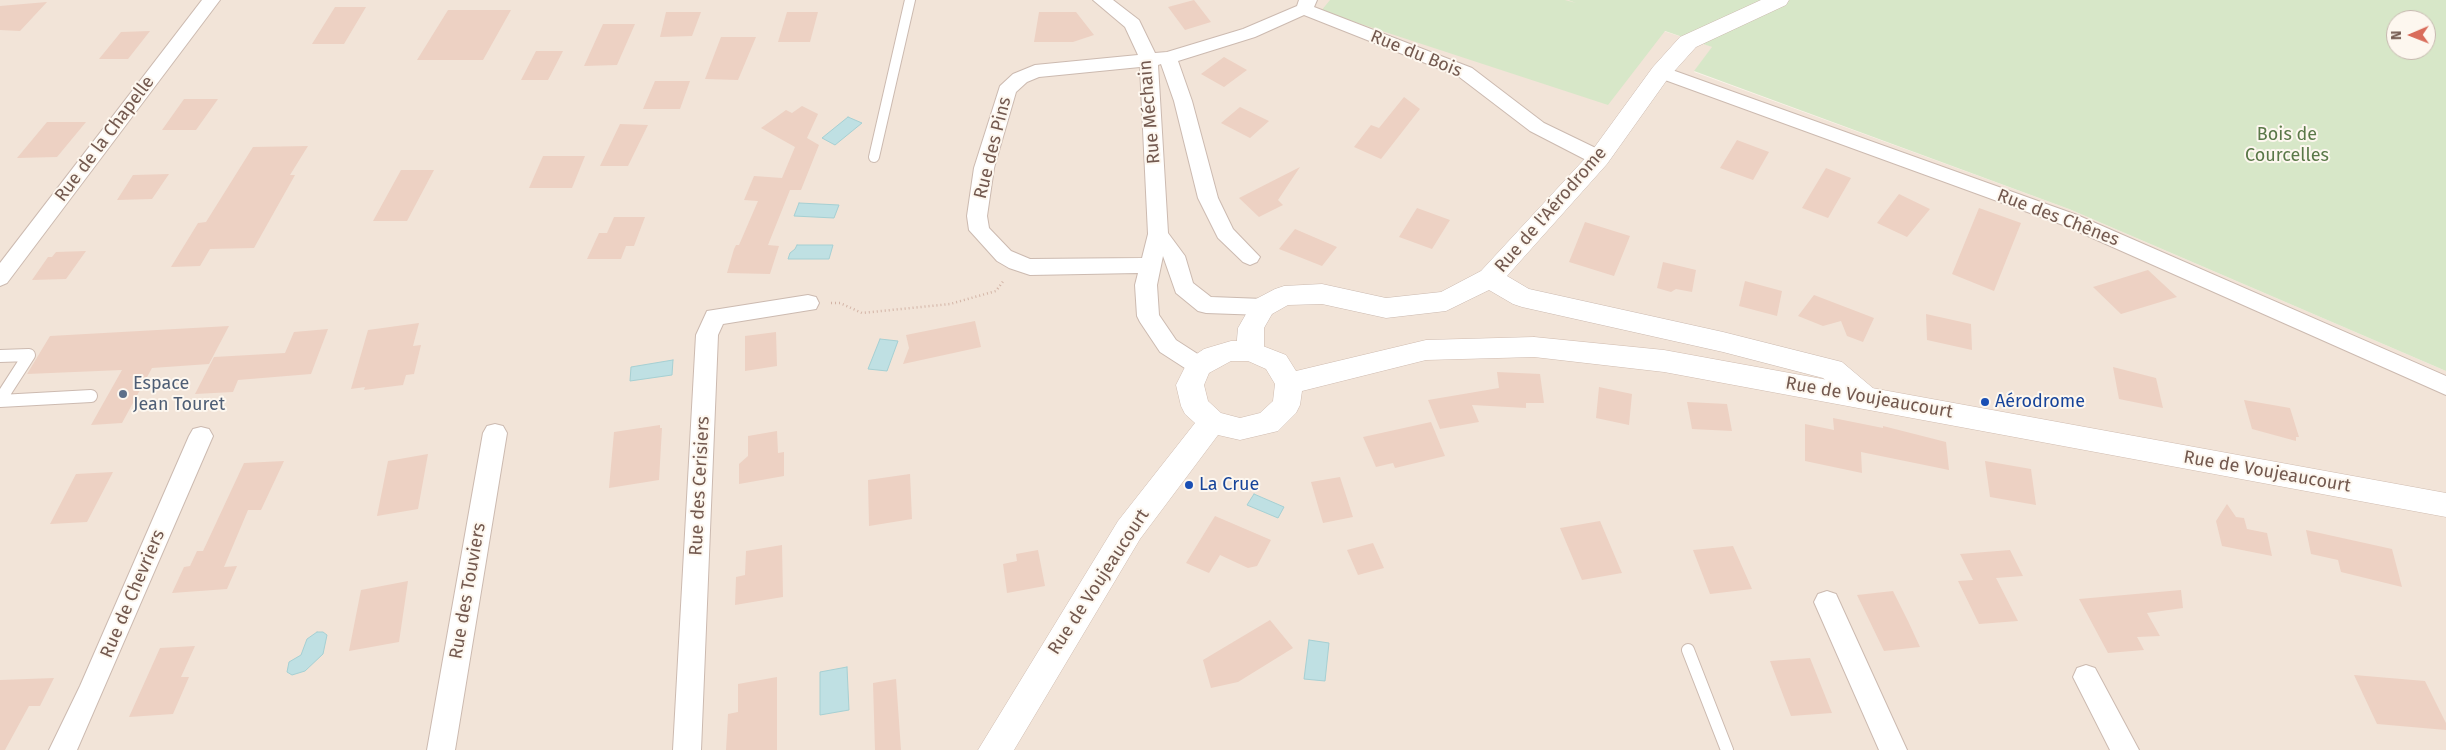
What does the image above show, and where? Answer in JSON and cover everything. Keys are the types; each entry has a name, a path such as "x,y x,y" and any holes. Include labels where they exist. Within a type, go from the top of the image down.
{"main road":[{"name":"Rue de l'Aérodrome","path":"1263,307 1284,296 1322,294 1386,308 1446,301 1490,278 1599,158 1661,72 1688,42 1778,0"},
{"path":"1490,278 1522,297 1723,342 1832,370 1864,397"},
{"path":"1250,351 1251,328 1263,307"},
{"name":"Rue de Voujeaucourt","path":"1290,383 1426,350 1534,347 1664,361 2446,505"},
{"path":"1231,351 1250,351 1276,362 1290,383 1286,405 1268,422 1240,429 1212,422 1195,406 1190,385 1199,366 1214,356 1231,351"},
{"name":"Rue de Voujeaucourt","path":"995,750 1129,530 1212,422"}],"street":[{"name":"Rue de la Chapelle","path":"0,278 211,0"},
{"name":"Rue Méchain","path":"1106,1 1132,24 1159,59 1183,101 1208,198 1225,233 1250,257"},
{"name":"Rue du Bois","path":"1159,59 1249,33 1306,4 1465,72 1537,127 1599,158"},
{"name":"Rue Méchain","path":"1159,59 1158,234 1146,285 1148,316 1168,346 1199,366"},
{"name":"Rue des Pins","path":"1150,265 1048,267 1016,263 993,246 980,230 977,216 984,168 1007,90 1020,78 1035,71 1108,62 1159,59"},
{"name":"Rue des Chênes","path":"1661,72 2070,220 2446,386"},
{"path":"1158,234 1175,256 1184,287 1206,305 1263,307"},
{"name":"Rue des Cerisiers","path":"687,750 707,335 715,317 808,303"},
{"name":"Rue des Touviers","path":"441,750 495,432"},
{"name":"Rue de Chevriers","path":"63,750 90,693 201,436"},
{"path":"1827,602 1893,750"},
{"path":"2086,677 2125,750"}],"lane":[{"path":"874,157 910,0"},
{"path":"0,356 28,355 0,401"},
{"path":"0,401 91,396"},
{"path":"1688,650 1727,750"}],"path":[{"path":"808,303 840,302 862,313 950,304 984,296 996,291 1016,263"}],"shaded area":[{"path":"0,0 1568,0 1713,47 1694,72 2069,209 2446,371 2446,750 0,750"}],"green space":[{"name":"Bois de Courcelles","path":"1330,0 1565,0 1576,3 1568,0 2446,0 2446,371 2069,209 1694,71 1712,47 1665,31 1608,105 1321,11"}],"water":[{"path":"848,117 862,123 835,145 822,138"},
{"path":"799,203 839,205 834,218 794,216"},
{"path":"797,245 833,245 829,259 788,259 790,253"},
{"path":"880,339 898,341 887,371 868,369"},
{"path":"673,360 672,375 630,381 631,367"},
{"path":"1254,494 1284,507 1278,518 1247,505"},
{"path":"317,632 323,632 327,635 323,654 305,671 292,675 287,672 289,662 301,655 307,639"},
{"path":"1309,640 1329,643 1325,681 1304,679"},
{"path":"847,667 849,710 820,715 820,672"}],"building":[{"path":"1194,0 1211,22 1185,30 1168,7"},
{"path":"47,2 20,31 0,30 0,6"},
{"path":"335,7 366,7 344,44 312,44"},
{"path":"448,10 511,10 483,60 417,60"},
{"path":"666,12 701,12 692,36 660,37"},
{"path":"787,12 818,12 810,42 778,42"},
{"path":"1039,12 1076,12 1094,35 1073,42 1034,42"},
{"path":"603,24 635,24 617,65 584,66"},
{"path":"150,31 128,59 99,59 121,32"},
{"path":"721,37 756,37 738,80 705,79"},
{"path":"536,51 563,51 548,80 521,80"},
{"path":"1224,57 1247,70 1224,87 1201,74"},
{"path":"655,81 690,81 680,109 643,109"},
{"path":"1404,97 1420,109 1381,159 1354,147 1371,125 1379,128"},
{"path":"184,99 218,99 196,130 162,130"},
{"path":"802,106 818,114 807,138 819,145 801,190 790,190 768,245 779,246 770,274 727,273 734,249 736,245 739,245 758,201 744,200 754,176 782,178 795,147 761,128 786,110 792,113"},
{"path":"1240,107 1269,121 1250,138 1221,123"},
{"path":"47,122 86,122 57,157 17,158"},
{"path":"620,124 648,125 628,166 600,166"},
{"path":"1737,140 1769,152 1753,180 1720,168"},
{"path":"308,146 290,175 295,175 254,248 210,249 200,266 171,267 198,223 206,222 253,147"},
{"path":"543,156 585,156 572,188 529,188"},
{"path":"1300,167 1278,200 1283,205 1259,217 1239,198"},
{"path":"1826,168 1851,178 1828,218 1802,208"},
{"path":"401,170 434,170 407,221 373,221"},
{"path":"169,174 152,199 117,200 133,175"},
{"path":"1899,194 1930,209 1907,237 1877,223"},
{"path":"1417,208 1450,220 1432,249 1399,237"},
{"path":"1979,208 2021,223 1994,291 1952,274"},
{"path":"614,217 645,217 634,246 626,246 621,259 587,259 599,233 607,233"},
{"path":"1585,222 1630,236 1614,276 1569,262"},
{"path":"1295,229 1337,247 1322,266 1279,249"},
{"path":"86,251 66,279 32,280 48,257 52,257 56,252"},
{"path":"1663,262 1696,270 1692,292 1676,289 1671,292 1657,288"},
{"path":"2148,270 2177,297 2121,314 2093,287"},
{"path":"1745,281 1782,291 1777,316 1739,306"},
{"path":"1814,295 1874,318 1863,342 1847,336 1841,321 1823,326 1798,316"},
{"path":"1926,314 1971,324 1972,350 1927,340"},
{"path":"975,321 981,347 903,364 909,348 906,335"},
{"path":"419,323 413,346 421,345 414,374 406,375 403,385 364,390 365,387 351,389 368,330"},
{"name":"Espace Jean Touret","path":"229,326 209,364 152,368 122,423 91,425 122,370 27,374 50,336"},
{"path":"328,329 311,374 238,380 233,392 195,394 214,357 285,353 294,332"},
{"path":"776,332 777,366 745,371 745,336"},
{"path":"2113,367 2156,378 2163,408 2119,399"},
{"path":"1497,372 1540,374 1544,403 1526,403 1526,408 1472,405 1479,422 1440,429 1428,400 1499,388"},
{"path":"1599,387 1632,394 1629,425 1596,418"},
{"path":"2244,400 2290,408 2299,437 2296,437 2296,441 2252,429"},
{"path":"1687,402 1727,404 1732,431 1692,429"},
{"path":"1833,418 1883,428 1883,426 1946,442 1949,470 1861,452 1862,473 1805,461 1805,424 1834,430"},
{"path":"1431,422 1445,456 1395,468 1393,463 1376,467 1363,437"},
{"path":"660,425 660,428 662,428 659,480 609,488 614,432"},
{"path":"777,431 778,453 784,452 784,476 739,484 739,464 748,456 748,436"},
{"path":"428,454 418,509 377,516 388,461"},
{"path":"284,461 261,510 248,510 224,567 237,566 227,589 172,593 184,567 190,566 197,551 203,551 244,463"},
{"path":"1985,461 2031,469 2036,505 1990,497"},
{"path":"113,472 87,522 50,524 76,474"},
{"path":"910,474 912,519 869,526 868,480"},
{"path":"1340,477 1353,517 1323,523 1311,482"},
{"path":"2227,504 2236,517 2244,518 2247,529 2267,533 2272,556 2222,546 2216,521"},
{"path":"1215,516 1271,540 1257,566 1248,568 1220,555 1209,573 1186,563"},
{"path":"1600,521 1622,573 1582,580 1560,528"},
{"path":"2306,530 2392,549 2402,587 2341,572 2338,560 2311,554"},
{"path":"1373,543 1384,568 1358,575 1347,550"},
{"path":"782,545 783,597 735,605 736,577 745,575 746,551"},
{"path":"1733,546 1752,589 1710,594 1693,550"},
{"path":"1038,550 1045,586 1007,593 1003,564 1017,561 1016,554"},
{"path":"2010,550 2023,576 1996,578 2018,621 1979,624 1958,581 1973,580 1960,554"},
{"path":"408,581 399,642 349,651 361,590"},
{"path":"2181,590 2183,608 2147,613 2160,636 2137,637 2144,650 2108,653 2079,599"},
{"path":"1893,591 1920,647 1884,651 1857,595"},
{"path":"1270,620 1293,648 1238,682 1211,688 1203,660"},
{"path":"195,646 181,677 189,677 173,714 129,717 160,648"},
{"path":"1810,658 1832,713 1791,716 1770,661"},
{"path":"2354,675 2425,681 2446,723 2446,730 2377,724"},
{"path":"777,677 777,750 726,750 728,714 738,712 738,684"},
{"path":"54,678 40,706 29,706 5,750 0,750 0,680"},
{"path":"896,679 901,750 875,750 873,683"}],"place":[{"name":"Espace Jean Touret","path":"123,394"},
{"name":"Aérodrome","path":"1985,402"},
{"name":"La Crue","path":"1189,485"}]}
